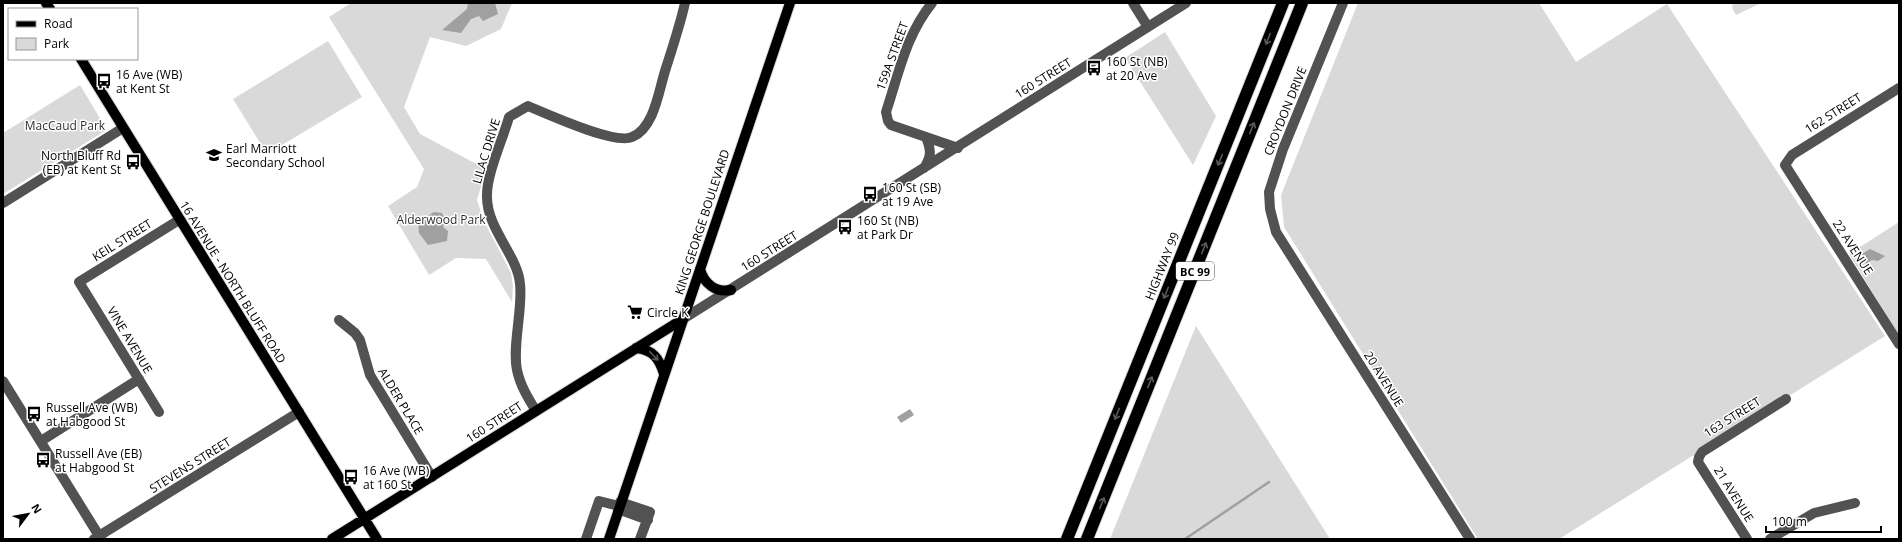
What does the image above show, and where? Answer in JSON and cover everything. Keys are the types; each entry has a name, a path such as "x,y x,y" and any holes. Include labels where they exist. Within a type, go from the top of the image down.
{"highway":[{"name":"HIGHWAY 99","path":"1067,539 1283,3"},
{"name":"BC 99","path":"1087,539 1302,3"},
{"path":"1063,539 1089,485"}],"main road":[{"name":"KING GEORGE BOULEVARD","path":"607,539 790,3"},
{"name":"16 AVENUE - NORTH BLUFF ROAD","path":"82,60 377,539"},
{"path":"700,269 701,275 710,285 723,291 731,290"},
{"name":"160 STREET","path":"332,539 683,319"},
{"path":"636,348 647,349 654,354 659,361 664,374"}],"street":[{"name":"LILAC DRIVE","path":"536,411 522,388 516,368 520,284 514,266 489,214 487,196 490,177 509,118 528,106 595,132 618,138 632,138 643,129 656,105 685,3"},
{"name":"159A STREET","path":"926,137 891,124 888,121 886,112 911,33 920,18 932,3"},
{"path":"1133,3 1148,27"},
{"name":"160 STREET","path":"683,319 958,148 1186,3"},
{"name":"CROYDON DRIVE","path":"1276,232 1270,209 1269,192 1283,149 1342,3"},
{"name":"162 STREET","path":"1785,165 1792,155 1899,88"},
{"path":"3,203 123,128"},
{"path":"926,137 958,148"},
{"path":"923,169 930,160 931,150 926,137"},
{"name":"22 AVENUE","path":"1785,165 1899,344"},
{"name":"KEIL STREET","path":"80,282 179,220"},
{"name":"20 AVENUE","path":"1276,232 1470,539"},
{"name":"VINE AVENUE","path":"80,282 159,412"},
{"name":"ALDER PLACE","path":"338,320 360,340 370,375 432,477"},
{"path":"40,441 139,379"},
{"path":"3,381 98,538"},
{"name":"163 STREET","path":"1698,462 1702,452 1786,399"},
{"name":"STEVENS STREET","path":"98,538 299,412"},
{"name":"21 AVENUE","path":"1698,462 1747,539"},
{"path":"586,539 599,501 618,508 649,516 640,539"},
{"path":"1770,539 1814,513 1855,502"}],"green space":[{"name":"Alderwood Park","path":"351,3 512,3 501,29 466,46 430,37 404,107 420,134 486,169 477,200 483,219 511,273 513,286 512,302 486,259 456,258 429,275 388,206 417,187 424,169 329,17"},
{"path":"1358,3 1539,3 1576,62 1667,4 1885,336 1559,539 1478,539 1284,227 1281,195"},
{"path":"1733,3 1761,3 1736,15 1732,8"},
{"path":"1165,32 1216,116 1193,165 1125,58"},
{"path":"328,41 362,97 267,154 233,99"},
{"name":"MacCaud Park","path":"80,85 104,125 105,131 3,194 3,133"},
{"path":"1899,222 1899,335 1849,254"},
{"path":"1196,326 1330,539 1110,539"}],"shaded area":[{"path":"468,3 495,3 498,14 483,21 479,16 471,19 461,33 442,30 467,9"},
{"path":"434,212 442,213 445,220 443,227 448,231 447,241 428,245 419,233 418,222"},
{"path":"1870,249 1885,256 1878,261 1872,260 1866,264 1862,254"},
{"path":"910,409 914,415 901,423 897,417"}],"waterway":[{"path":"1185,539 1269,482"}],"place":[{"name":"160 St (NB) at 20 Ave","path":"1094,68"},
{"name":"16 Ave (WB) at Kent St","path":"104,81"},
{"name":"Earl Marriott Secondary School","path":"214,155"},
{"name":"North Bluff Rd (EB) at Kent St","path":"133,162"},
{"name":"160 St (SB) at 19 Ave","path":"870,194"},
{"name":"160 St (NB) at Park Dr","path":"845,227"},
{"name":"Circle K","path":"635,312"},
{"name":"Russell Ave (WB) at Habgood St","path":"34,414"},
{"name":"Russell Ave (EB) at Habgood St","path":"43,460"},
{"name":"16 Ave (WB) at 160 St","path":"351,477"}]}
